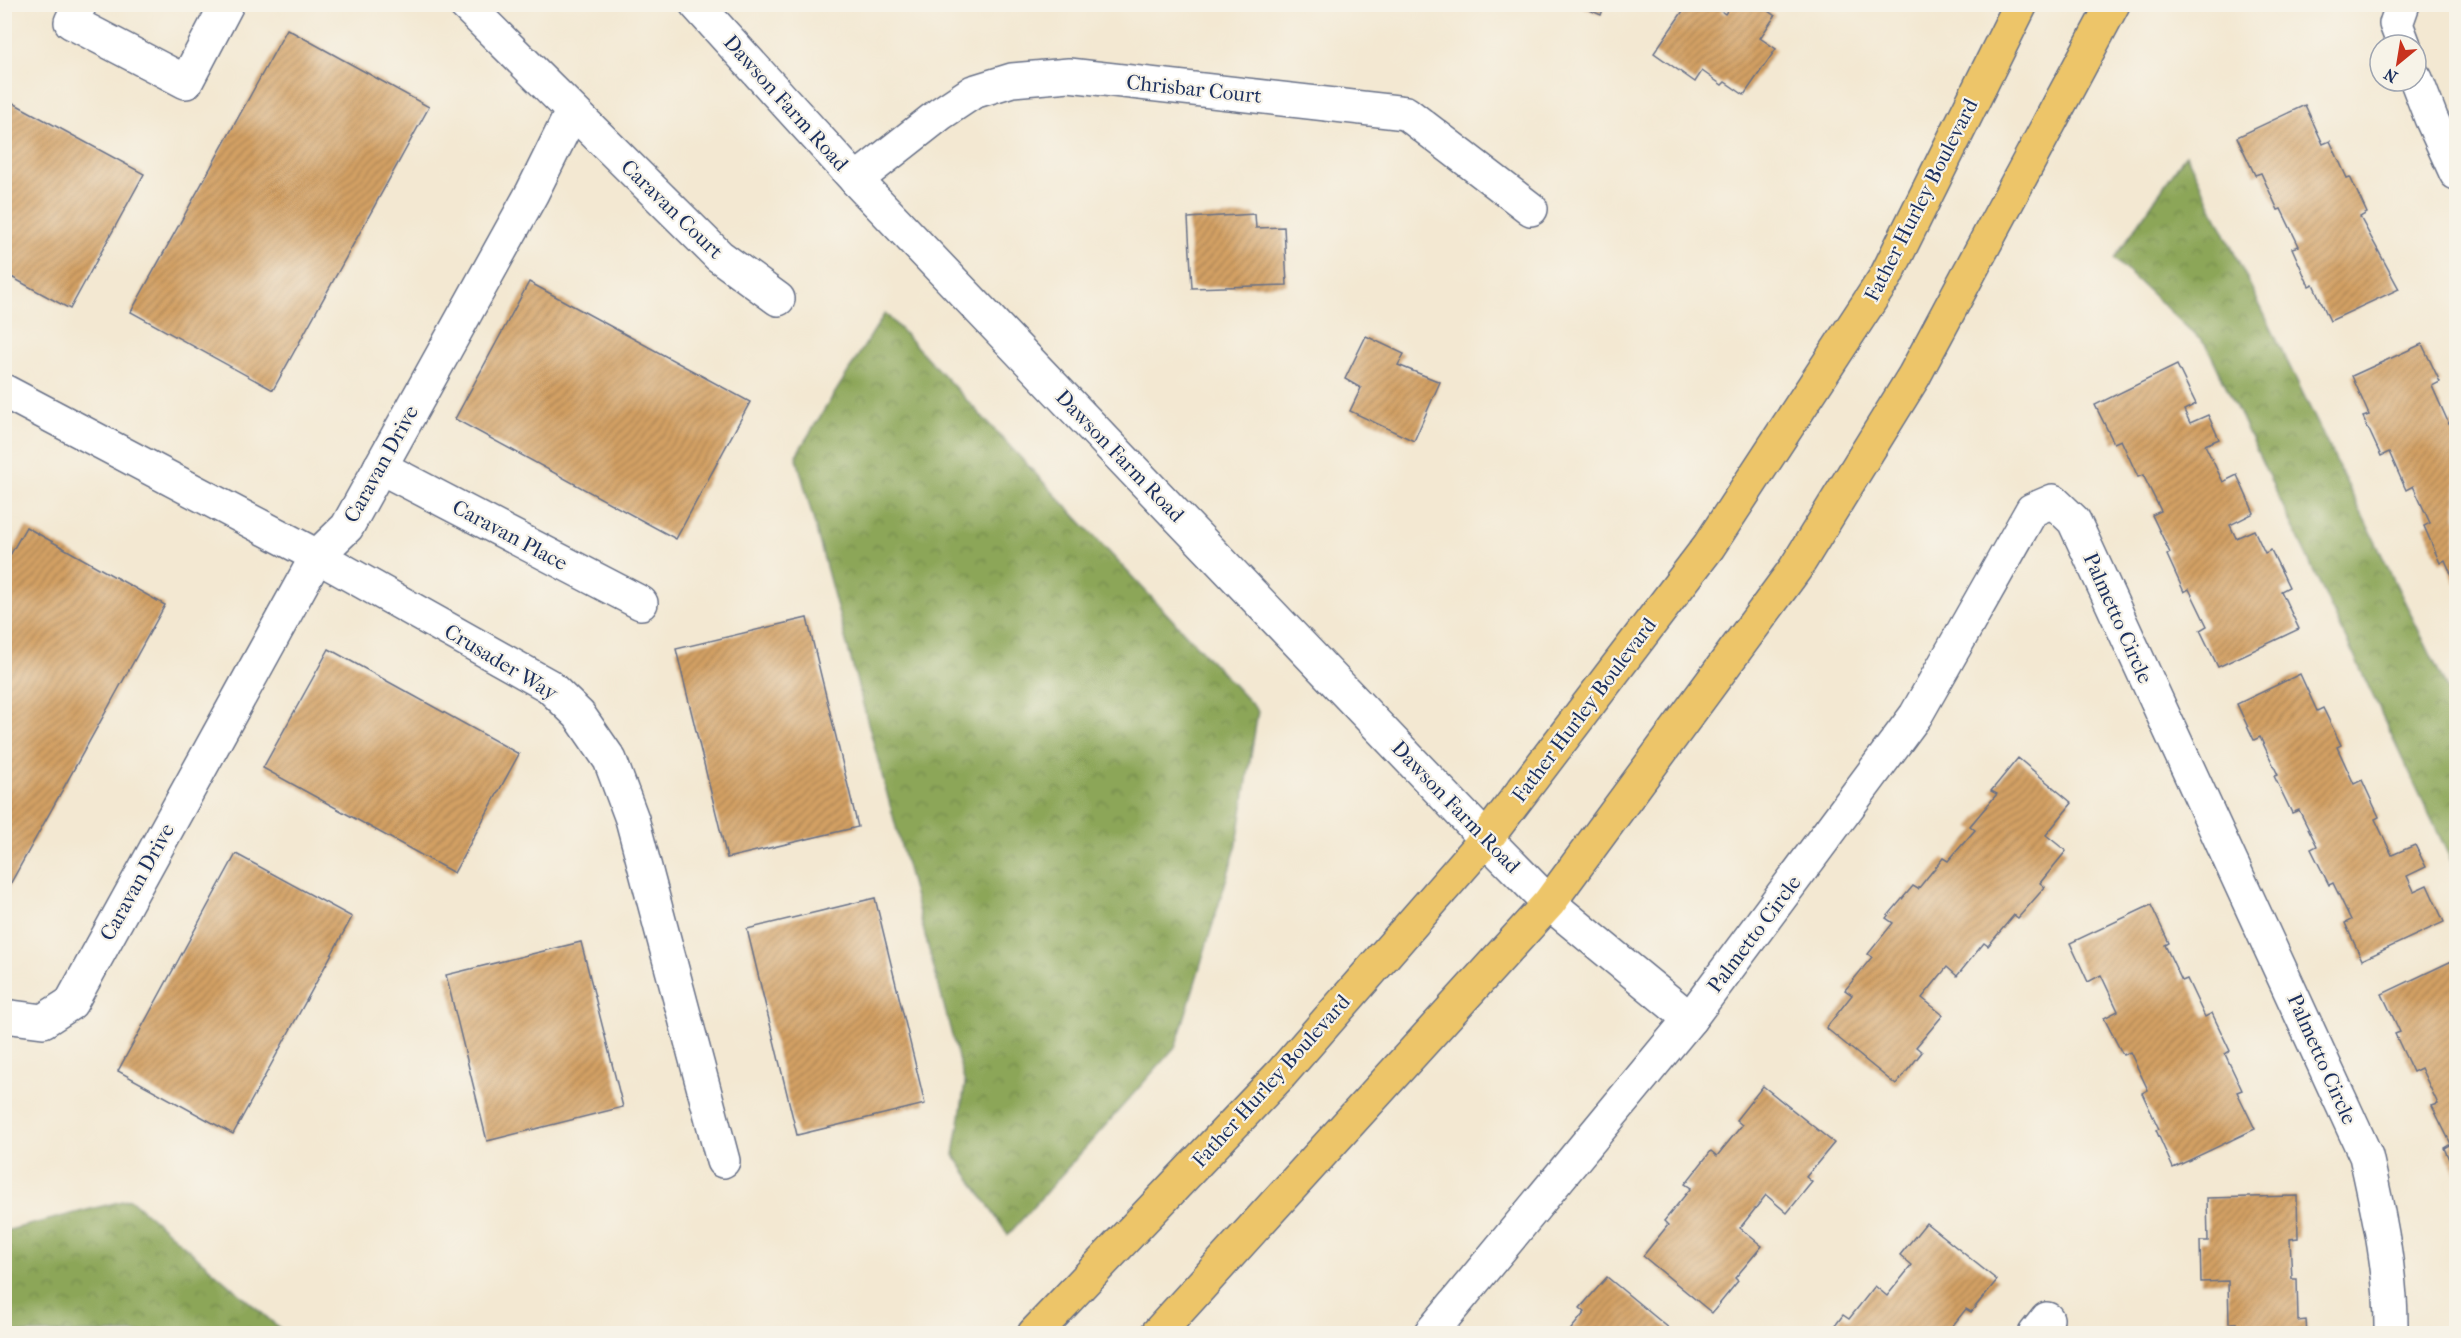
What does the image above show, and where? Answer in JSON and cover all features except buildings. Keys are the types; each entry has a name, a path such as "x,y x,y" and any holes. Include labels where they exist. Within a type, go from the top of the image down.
{"main road":[{"name":"Father Hurley Boulevard","path":"1034,1334 1281,1074 1486,839 1709,546 1886,276 2021,4"},
{"path":"1157,1334 1549,903 1795,569 1914,376 2113,4"}],"street":[{"path":"80,4 71,22 186,82 227,4"},
{"path":"465,4 572,111"},
{"name":"Dawson Farm Road","path":"696,4 856,180 1549,903"},
{"path":"2399,33 2396,24 2403,4"},
{"name":"Chrisbar Court","path":"856,180 940,114 973,92 1012,80 1069,75 1406,113 1531,209"},
{"path":"2421,93 2457,173"},
{"name":"Caravan Court","path":"572,111 719,256 778,300"},
{"name":"Caravan Drive","path":"4,1016 43,1021 71,1003 317,556 347,527 532,193 572,111"},
{"name":"Crusader Way","path":"6,394 317,556 549,686 579,714 610,760 632,819 723,1161"},
{"name":"Caravan Place","path":"380,467 641,603"},
{"name":"Palmetto Circle","path":"1431,1334 1690,1019 1916,715 2032,510 2053,501 2074,521 2366,1156 2384,1234 2391,1301 2391,1334"},
{"path":"1549,903 1690,1019"}],"green space":[{"path":"2186,154 2456,707 2456,871 2207,346 2114,259"},
{"path":"885,313 1258,711 1237,844 1176,1046 1008,1235 954,1155 965,1084 796,455"},
{"path":"130,1199 285,1333 5,1333 5,1231"}]}
